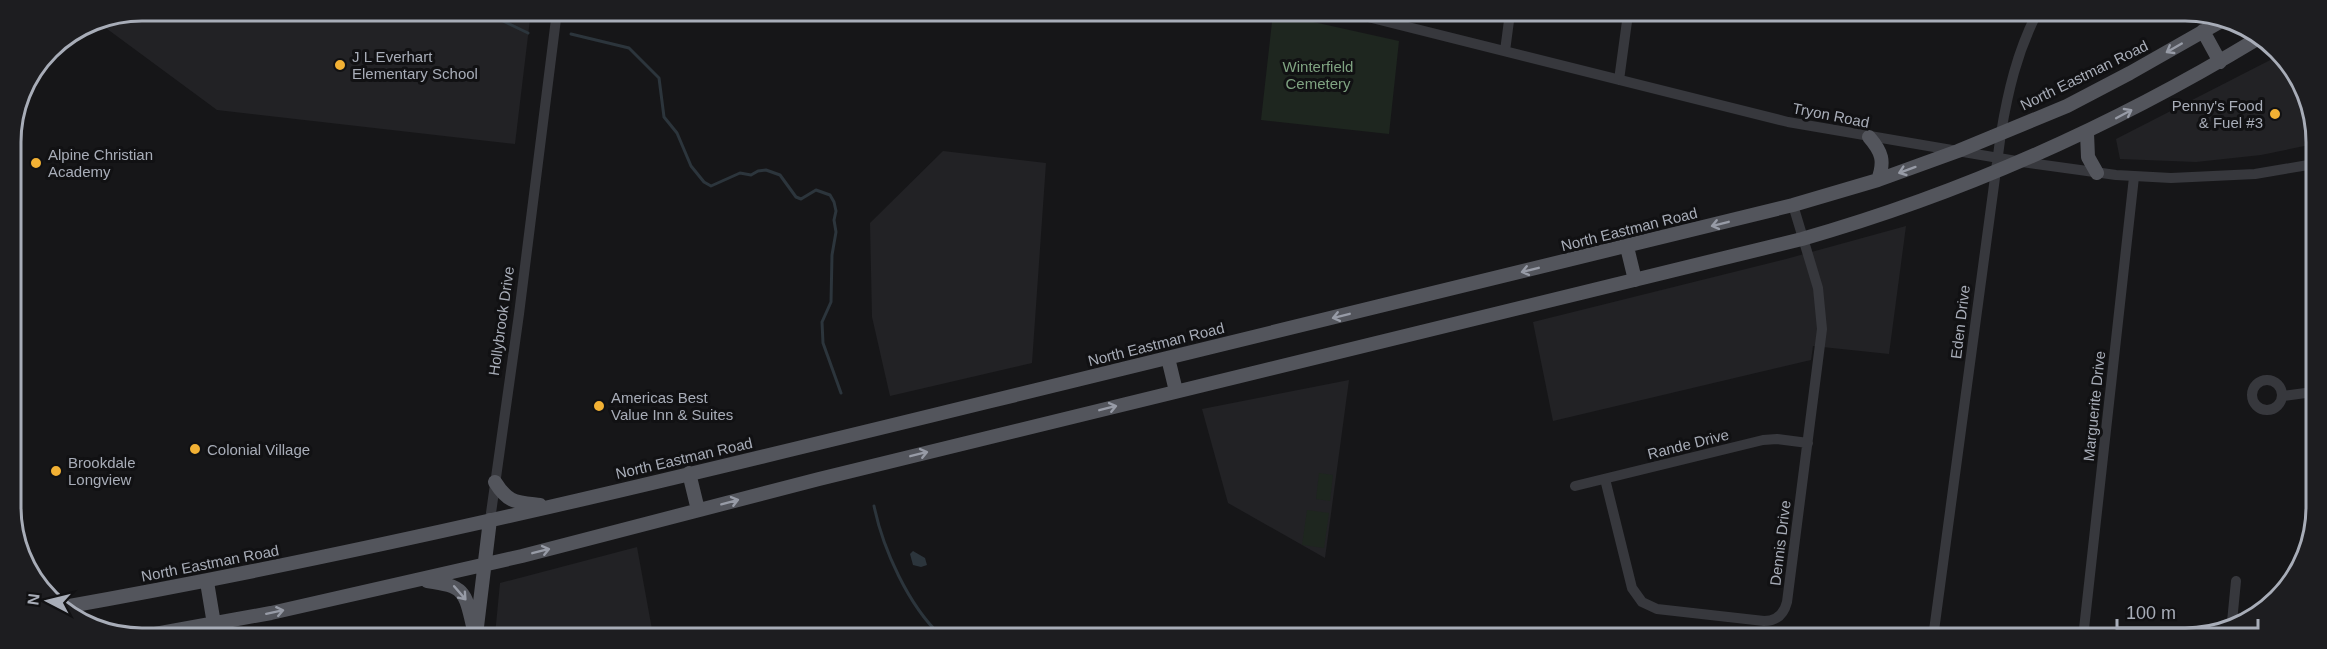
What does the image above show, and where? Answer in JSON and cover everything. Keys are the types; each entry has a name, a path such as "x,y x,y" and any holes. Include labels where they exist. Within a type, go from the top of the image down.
{"main road":[{"name":"North Eastman Road","path":"78,605 207,582 490,520 1793,206 1878,180 1958,151 2067,106 2215,25"},
{"path":"2204,31 2220,62"},
{"path":"190,628 419,580 1176,391 1802,239 1888,212 2022,162 2087,133 2253,42"},
{"path":"2087,133 2088,157 2097,173"},
{"path":"1869,137 1882,155 1882,167 1878,180"},
{"path":"1627,247 1635,280"},
{"path":"1168,358 1176,391"},
{"path":"689,473 698,510"},
{"path":"495,482 503,495 512,501 548,506"},
{"name":"Hollybrook Drive","path":"476,628 490,520"},
{"path":"419,580 447,583 458,589 466,599 473,628"},
{"path":"207,582 214,624"}],"street":[{"name":"Hollybrook Drive","path":"490,520 519,314 556,21"},
{"name":"Tryon Road","path":"1384,21 1788,122 2022,162 2134,177 2234,176 2306,166"},
{"path":"1505,51 1509,21"},
{"path":"1619,80 1627,21"},
{"name":"Eden Drive","path":"1934,628 1994,173 2013,70 2033,21"},
{"name":"Marguerite Drive","path":"2084,628 2134,177"},
{"name":"Dennis Drive","path":"1605,479 1632,588 1642,602 1657,609 1772,620 1782,613 1787,602 1822,317 1818,288 1793,206"},
{"path":"2283,396 2306,393"},
{"name":"Rande Drive","path":"1575,486 1763,440 1808,443"},
{"path":"2232,618 2236,581"}],"shaded area":[{"name":"J L Everhart Elementary School","path":"134,21 530,21 515,144 217,110 105,27"},
{"path":"2273,59 2286,75 2300,103 2306,146 2261,155 2196,162 2120,159 2116,139"},
{"path":"943,151 1046,163 1032,363 890,396 872,317 870,223"},
{"path":"1906,226 1889,354 1813,346 1811,360 1553,421 1533,322 1786,259"},
{"path":"1349,380 1325,558 1228,503 1202,409"},
{"path":"637,547 652,628 496,628 500,583"},
{"path":"913,551 925,558 927,565 921,567 913,565 910,554"}],"green space":[{"name":"Winterfield Cemetery","path":"1272,21 1309,21 1399,41 1389,134 1261,120"},
{"path":"1319,473 1333,475 1330,501 1316,499"},
{"path":"1307,510 1329,513 1324,548 1302,545"}],"waterway":[{"path":"503,21 528,33"},
{"path":"571,34 629,48 659,78 664,117 677,133 691,166 704,182 711,186 740,173 751,175 766,170 780,175 796,197 801,199 816,190 830,195 836,211 834,220 836,232 832,255 831,302 822,322 823,343 841,393"},
{"path":"874,506 898,576 918,609 934,628"}],"place":[{"name":"J L Everhart Elementary School","path":"340,65"},
{"name":"Penny's Food & Fuel #3","path":"2275,114"},
{"name":"Alpine Christian Academy","path":"36,163"},
{"name":"Americas Best Value Inn & Suites","path":"599,406"},
{"name":"Colonial Village","path":"195,449"},
{"name":"Brookdale Longview","path":"56,471"}]}
